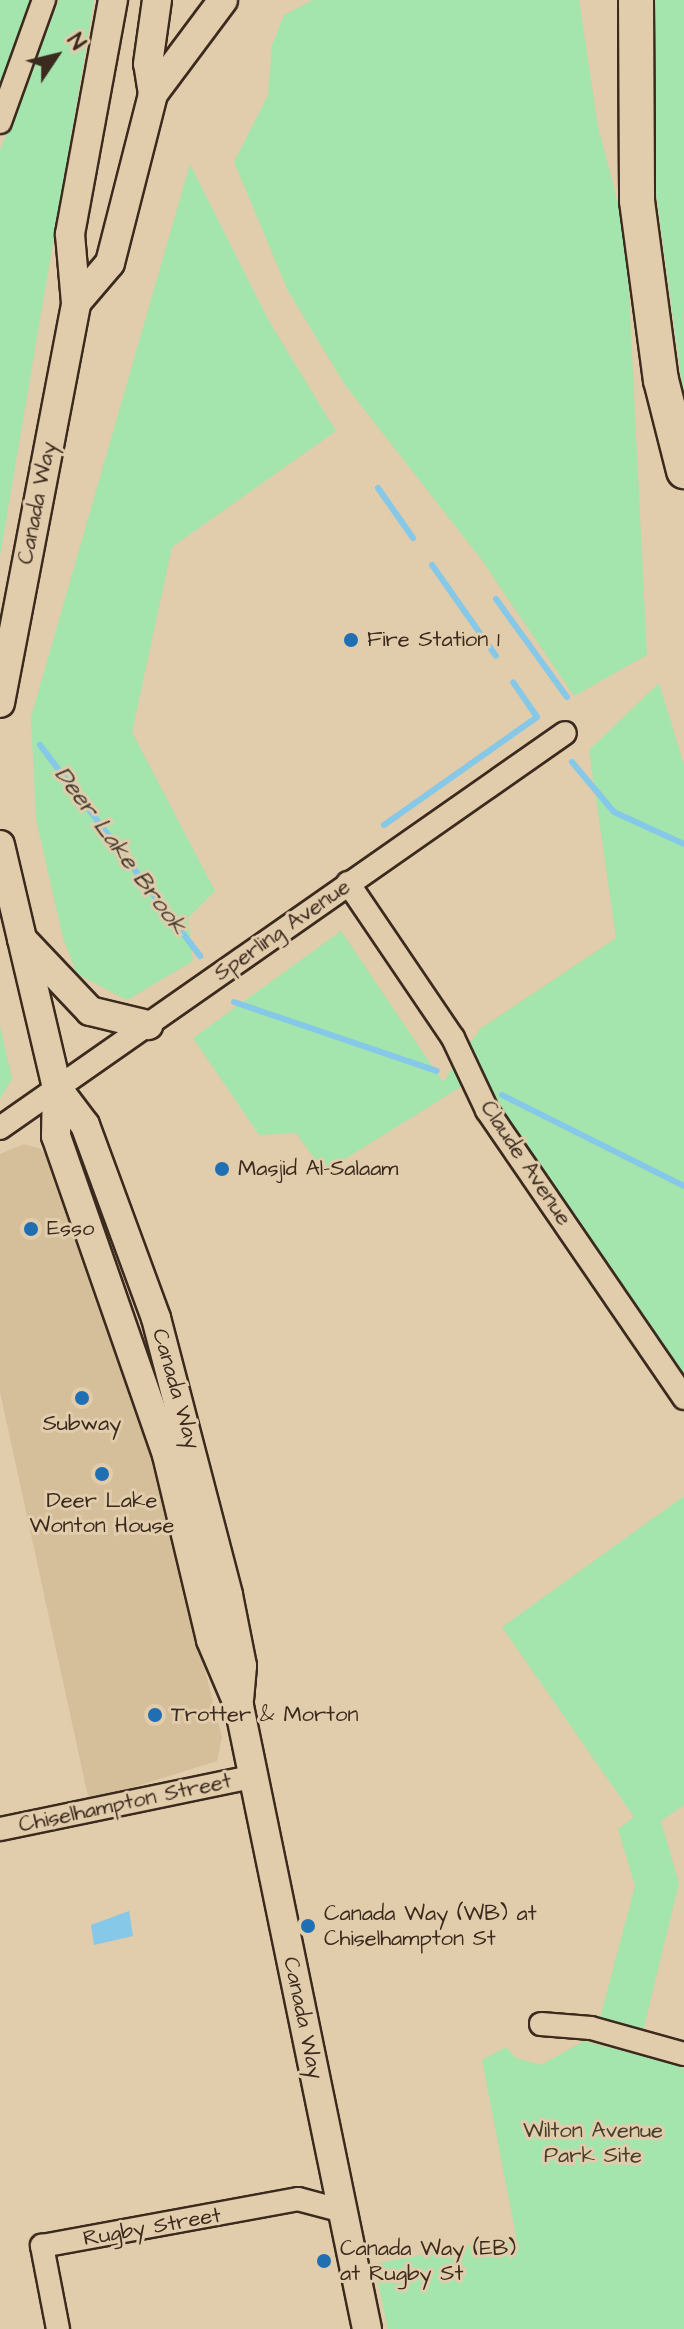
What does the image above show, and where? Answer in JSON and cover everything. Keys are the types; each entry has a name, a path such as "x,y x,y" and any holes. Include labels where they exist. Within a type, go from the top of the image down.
{"highway":[{"path":"630,9 648,298 684,471"}],"main road":[{"name":"Canada Way","path":"0,703 76,303 70,234 113,0"},
{"name":"Canada Way","path":"76,303 110,263 153,94 148,64 157,0"},
{"path":"153,94 223,0"},
{"name":"Canada Way","path":"0,845 57,1088 85,1125 156,1318 228,1595 242,1666 239,1706 251,1777 367,2329"},
{"path":"19,935 90,1011 148,1025"}],"street":[{"path":"0,122 44,0"},
{"name":"Sperling Avenue","path":"0,1128 565,733"},
{"name":"Claude Avenue","path":"348,883 453,1038 487,1110 684,1398"},
{"name":"Chiselhampton Street","path":"0,1829 251,1777"},
{"path":"541,2024 591,2028 684,2054"},
{"name":"Rugby Street","path":"58,2329 42,2246 298,2199 343,2211"}],"shaded area":[{"path":"24,1144 41,1149 52,1163 140,1416 222,1737 217,1761 89,1801 0,1392 0,1154"}],"green space":[{"path":"0,0 30,0 0,88"},
{"path":"59,0 94,0 0,556 0,150"},
{"path":"313,0 579,0 598,127 626,233 647,655 574,696 481,559 345,385 288,291 234,162 268,95 272,45 284,15"},
{"path":"653,0 684,0 684,398 656,193"},
{"path":"190,164 270,323 336,431 172,547 132,732 215,891 188,918 193,961 127,1000 77,974 63,938 36,819 31,717"},
{"path":"659,683 684,765 684,1385 475,1078 324,1172 296,1133 259,1135 193,1038 341,931 443,1082 480,1029 616,938 589,750"},
{"path":"0,1026 12,1079 0,1099"},
{"path":"684,1496 684,1805 661,1821 679,1883 643,2031 600,2018 635,1886 618,1829 634,1817 502,1627"},
{"name":"Wilton Avenue Park Site","path":"584,2041 684,2067 684,2329 388,2329 374,2264 516,2236 482,2060 506,2047 516,2058 541,2065"}],"water":[{"path":"129,1911 133,1936 94,1945 91,1925"}],"waterway":[{"path":"378,488 413,538"},
{"path":"432,565 496,656"},
{"path":"496,599 567,697"},
{"path":"384,825 537,717 513,682"},
{"name":"Deer Lake Brook","path":"40,745 200,956"},
{"path":"572,762 614,812 684,844"},
{"name":"Deer Lake Brook","path":"234,1002 437,1071"},
{"name":"Deer Lake Brook","path":"502,1095 684,1186"}],"place":[{"name":"Fire Station 1","path":"351,640"},
{"name":"Masjid Al-Salaam","path":"222,1169"},
{"name":"Esso","path":"31,1229"},
{"name":"Subway","path":"82,1398"},
{"name":"Deer Lake Wonton House","path":"102,1474"},
{"name":"Trotter & Morton","path":"155,1715"},
{"name":"Canada Way (WB) at Chiselhampton St","path":"308,1926"},
{"name":"Canada Way (EB) at Rugby St","path":"324,2261"}]}
